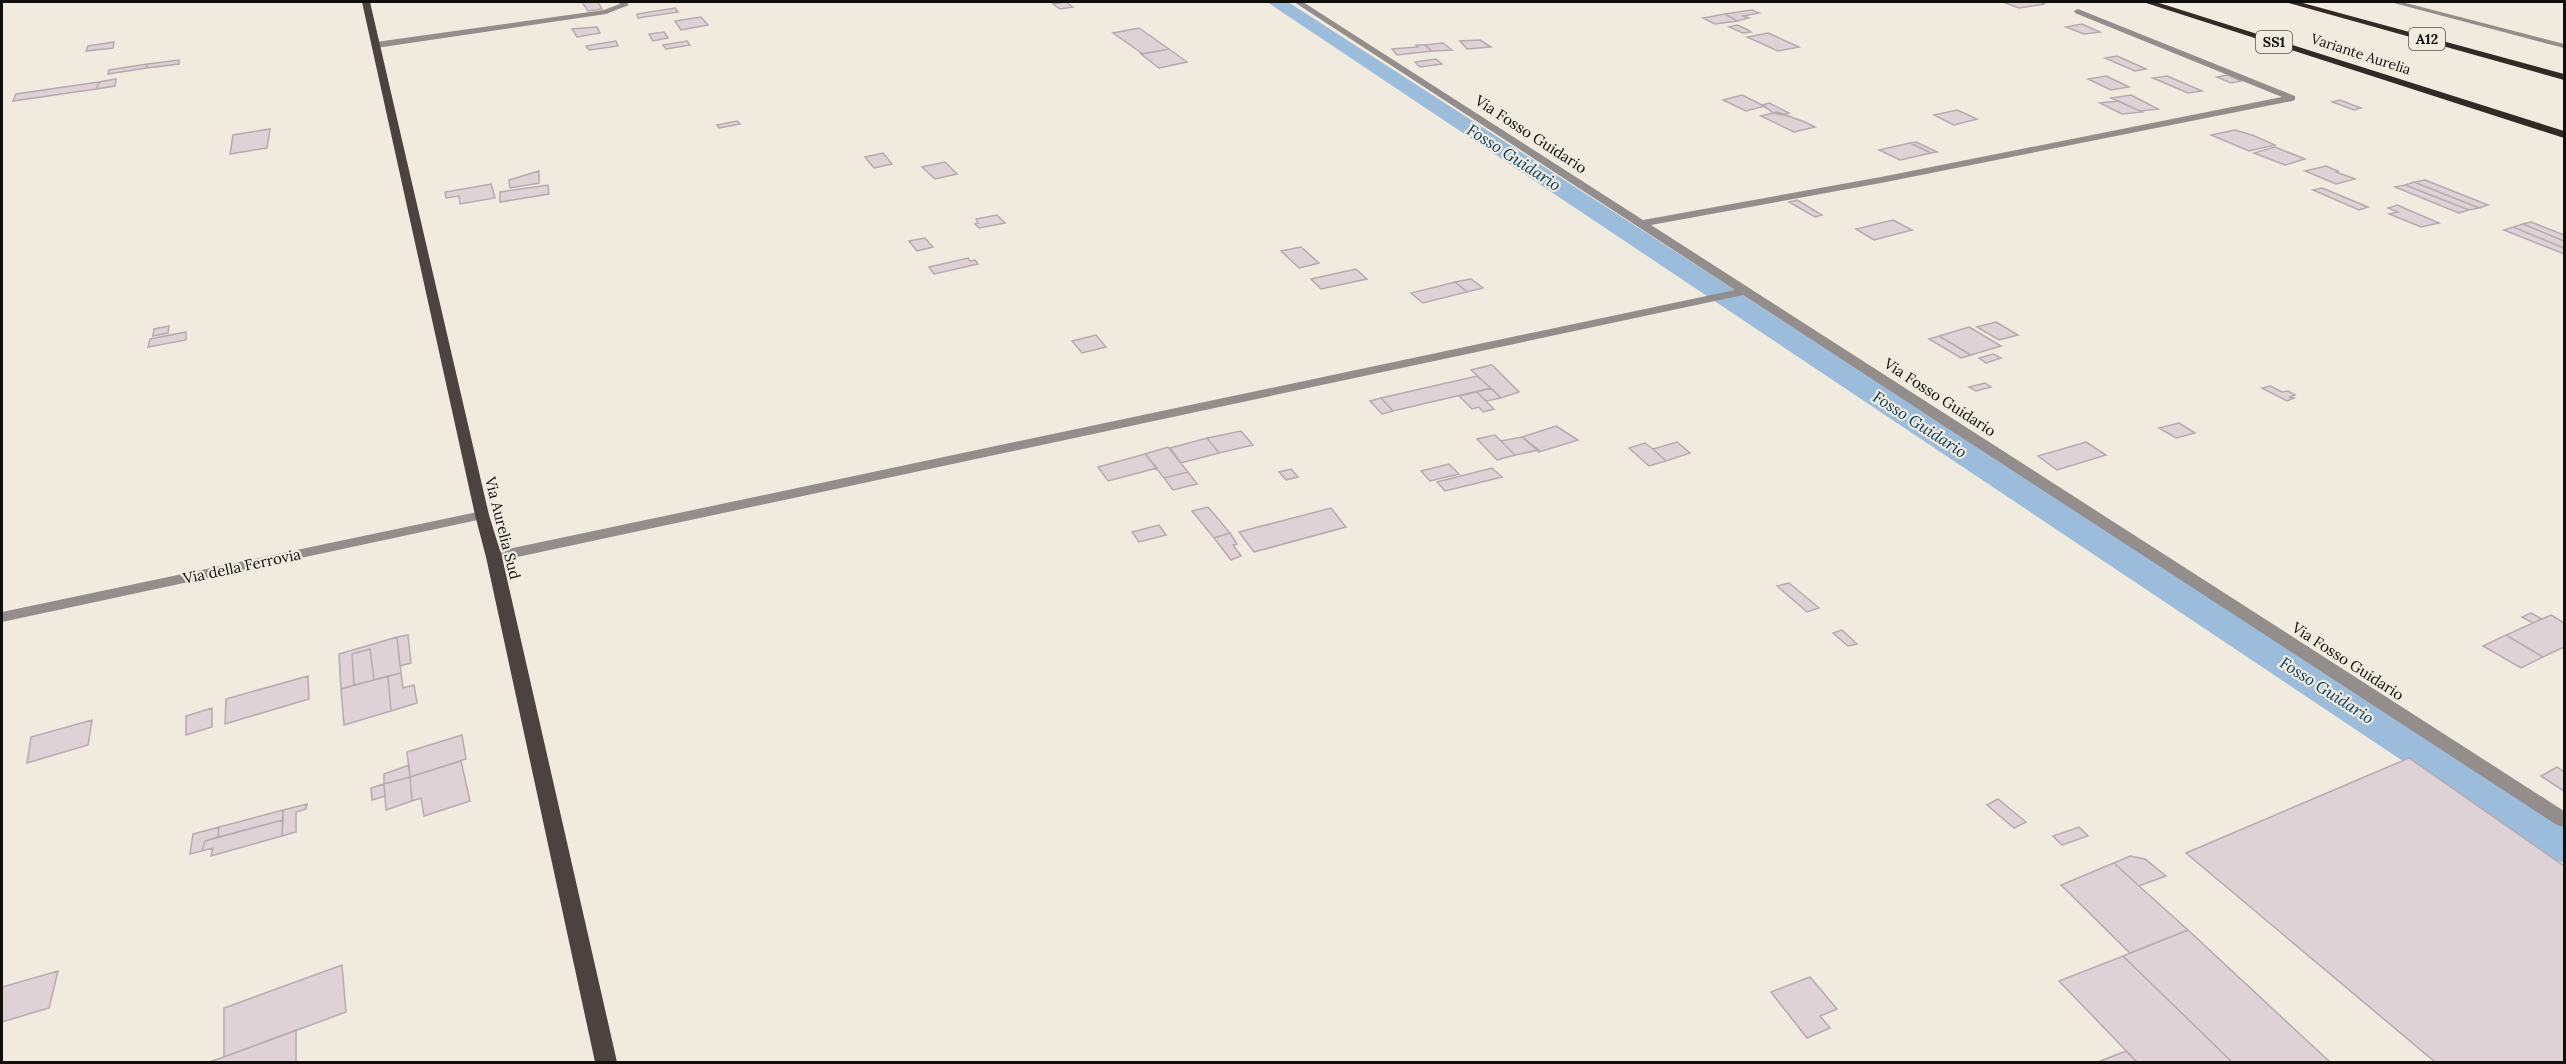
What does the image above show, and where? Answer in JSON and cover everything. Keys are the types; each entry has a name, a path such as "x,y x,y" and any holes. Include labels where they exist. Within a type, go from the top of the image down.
{"highway":[{"name":"Variante Aurelia","path":"2148,2 2565,135"},
{"name":"Variante Aurelia","path":"2170,2 2565,127"},
{"name":"A12","path":"2290,2 2565,77"},
{"name":"A12","path":"2318,2 2565,69"}],"main road":[{"name":"Via Aurelia Sud","path":"366,2 482,515 494,557 606,1062"}],"street":[{"path":"376,45 606,12 625,5 622,2"},
{"name":"Via Fosso Guidario","path":"1298,2 1742,292 2565,820"},
{"path":"2394,2 2565,46"},
{"path":"1640,224 1881,180 2292,98 2078,11"},
{"path":"494,557 1742,292"},
{"name":"Via della Ferrovia","path":"2,617 482,515"}],"building":[{"path":"582,2 598,2 602,9 588,11"},
{"path":"1066,2 1073,7 1060,9 1053,4"},
{"path":"2003,2 2039,2 2045,4 2019,8"},
{"path":"675,8 678,12 638,18 637,14"},
{"path":"1752,10 1759,13 1743,16 1749,18 1737,21 1725,14"},
{"path":"1725,14 1737,21 1715,24 1703,18"},
{"path":"701,17 708,25 681,30 675,21"},
{"path":"2082,24 2100,32 2084,34 2066,27"},
{"path":"1737,25 1751,32 1743,33 1729,27"},
{"path":"597,27 600,33 577,37 572,29"},
{"path":"1139,28 1169,49 1143,54 1113,33"},
{"path":"664,32 668,38 653,41 649,34"},
{"path":"1768,33 1799,47 1778,51 1747,37"},
{"path":"1480,40 1491,47 1467,49 1460,41"},
{"path":"616,41 618,46 589,50 586,46"},
{"path":"687,41 690,45 666,49 663,45"},
{"path":"114,42 113,48 86,51 88,46"},
{"path":"1443,43 1452,50 1432,51 1425,45"},
{"path":"1416,45 1425,45 1432,51 1397,55 1392,49 1418,47"},
{"path":"1169,49 1187,62 1159,68 1141,54"},
{"path":"2117,56 2146,69 2135,71 2105,58"},
{"path":"1436,59 1442,64 1420,67 1415,62"},
{"path":"179,60 179,64 146,68 148,64"},
{"path":"148,64 146,68 108,74 109,70"},
{"path":"2227,75 2241,81 2231,83 2217,77"},
{"path":"2106,76 2129,87 2111,90 2088,79"},
{"path":"2167,76 2202,91 2188,93 2153,78"},
{"path":"116,79 115,86 96,89 99,82"},
{"path":"99,82 96,89 13,101 16,94"},
{"path":"1742,95 1765,106 1746,111 1723,100"},
{"path":"2131,95 2158,109 2140,111 2111,98"},
{"path":"2340,100 2361,108 2354,110 2332,102"},
{"path":"2118,101 2142,112 2122,114 2100,103"},
{"path":"1769,103 1789,113 1782,115 1774,113 1762,105"},
{"path":"1957,110 1977,119 1954,125 1934,115"},
{"path":"1777,112 1815,127 1794,132 1761,116"},
{"path":"737,121 740,124 719,128 717,125"},
{"path":"270,129 267,148 230,154 233,135"},
{"path":"2235,130 2275,145 2249,151 2211,135"},
{"path":"1916,142 1937,152 1931,153 1910,143"},
{"path":"1910,143 1931,153 1900,160 1879,150"},
{"path":"2275,147 2305,159 2285,165 2254,153"},
{"path":"883,153 892,164 874,168 865,157"},
{"path":"945,162 957,174 935,179 922,167"},
{"path":"2326,166 2355,179 2336,184 2305,171"},
{"path":"539,171 539,183 510,188 509,180"},
{"path":"2425,180 2488,205 2479,208 2414,182"},
{"path":"2414,182 2479,208 2469,210 2405,185"},
{"path":"491,184 495,198 460,204 459,196 446,198 445,192"},
{"path":"548,185 549,194 500,202 500,192"},
{"path":"2405,185 2469,210 2459,213 2395,187"},
{"path":"2322,188 2368,207 2359,210 2313,190"},
{"path":"1797,200 1822,215 1815,217 1789,202"},
{"path":"2397,205 2439,223 2421,227 2389,214 2398,212 2388,208"},
{"path":"997,215 1005,223 979,228 975,224 978,223 976,219"},
{"path":"1893,220 1912,230 1874,240 1856,229"},
{"path":"2531,222 2564,235 2564,241 2523,224"},
{"path":"2523,224 2564,241 2564,248 2513,227"},
{"path":"2513,227 2564,248 2564,254 2504,230"},
{"path":"925,238 933,247 917,251 909,241"},
{"path":"1301,247 1319,263 1299,268 1281,251"},
{"path":"968,258 970,261 975,260 978,264 934,274 929,267"},
{"path":"1356,269 1367,279 1321,289 1311,279"},
{"path":"1471,279 1483,288 1467,292 1455,282"},
{"path":"1455,282 1467,292 1423,303 1411,293"},
{"path":"1996,322 2018,335 1999,340 1977,327"},
{"path":"169,326 168,333 153,336 154,329"},
{"path":"1969,327 2001,346 1971,355 1939,336"},
{"path":"186,332 186,340 148,347 150,339"},
{"path":"1096,335 1106,347 1082,353 1072,341"},
{"path":"1939,336 1971,355 1961,358 1929,339"},
{"path":"1993,354 2001,358 1986,363 1979,358"},
{"path":"1492,365 1519,392 1501,398 1471,370"},
{"path":"1477,376 1491,388 1393,411 1381,398"},
{"path":"1985,383 1991,387 1976,391 1969,387"},
{"path":"2270,386 2282,392 2288,391 2295,395 2290,397 2294,398 2287,401 2262,388"},
{"path":"1491,388 1501,398 1486,401 1477,392"},
{"path":"1477,392 1494,409 1483,412 1479,407 1472,409 1459,396"},
{"path":"1381,398 1393,411 1382,414 1370,401"},
{"path":"2179,423 2195,433 2176,438 2159,428"},
{"path":"1556,426 1578,440 1539,452 1522,437"},
{"path":"1241,431 1253,445 1219,453 1207,438"},
{"path":"1495,435 1515,455 1497,460 1477,439"},
{"path":"1522,437 1539,450 1515,455 1501,441"},
{"path":"1207,438 1219,453 1181,463 1170,448"},
{"path":"1677,442 1690,453 1666,461 1653,449"},
{"path":"2086,442 2106,455 2057,470 2038,456"},
{"path":"1645,443 1666,461 1649,466 1629,448"},
{"path":"1168,447 1188,472 1164,478 1145,454"},
{"path":"1145,454 1157,468 1108,481 1098,467"},
{"path":"1449,464 1459,474 1430,481 1421,471"},
{"path":"1492,468 1502,477 1445,491 1437,482"},
{"path":"1291,469 1298,477 1286,480 1279,472"},
{"path":"1188,472 1197,484 1173,490 1164,478"},
{"path":"1208,507 1230,533 1214,538 1192,511"},
{"path":"1331,508 1346,527 1254,552 1239,532"},
{"path":"1159,525 1166,535 1139,542 1132,532"},
{"path":"1230,533 1237,544 1233,545 1241,556 1231,560 1214,538"},
{"path":"1789,583 1819,608 1807,612 1777,586"},
{"path":"2531,613 2542,619 2533,623 2522,617"},
{"path":"2551,615 2564,623 2564,647 2543,657 2506,635"},
{"path":"1842,630 1857,644 1848,646 1833,633"},
{"path":"408,635 411,663 400,666 397,637"},
{"path":"2506,635 2543,657 2521,668 2483,646"},
{"path":"397,637 401,673 374,680 370,649 352,654 354,685 341,689 339,654"},
{"path":"370,649 374,680 354,685 352,654"},
{"path":"401,673 403,688 414,685 417,703 391,711 388,676"},
{"path":"308,676 309,699 225,724 226,699"},
{"path":"388,676 391,711 344,725 341,689"},
{"path":"212,708 212,727 186,735 186,716"},
{"path":"92,720 88,745 27,763 31,737"},
{"path":"462,735 466,759 410,777 407,752"},
{"path":"2409,758 2564,866 2564,1062 2435,1062 2186,853"},
{"path":"461,761 470,801 424,816 421,798 412,801 410,777"},
{"path":"409,765 410,777 384,784 384,774"},
{"path":"2557,767 2564,772 2564,791 2541,776"},
{"path":"410,777 412,801 386,810 384,784"},
{"path":"384,784 385,796 372,800 371,788"},
{"path":"1998,799 2026,822 2014,828 1987,805"},
{"path":"307,804 306,809 296,812 296,832 282,836 283,810"},
{"path":"283,810 283,820 218,837 219,827"},
{"path":"283,820 282,836 211,856 213,848 202,851 205,841"},
{"path":"219,827 218,837 205,841 202,851 190,854 193,834"},
{"path":"2079,827 2088,836 2062,845 2053,836"},
{"path":"2130,856 2145,859 2166,876 2139,886 2114,863"},
{"path":"2114,863 2188,930 2130,953 2061,885"},
{"path":"2188,930 2330,1062 2232,1062 2123,956"},
{"path":"2123,956 2232,1062 2137,1062 2059,981"},
{"path":"342,965 346,1012 224,1057 224,1008"},
{"path":"58,971 49,1008 2,1022 2,987"},
{"path":"1810,977 1837,1009 1820,1016 1830,1028 1807,1038 1771,992"},
{"path":"296,1030 296,1062 209,1062 224,1057"},
{"path":"2126,1051 2137,1062 2098,1062"}],"waterway":[{"name":"Fosso Guidario","path":"1276,2 2564,846"}]}
